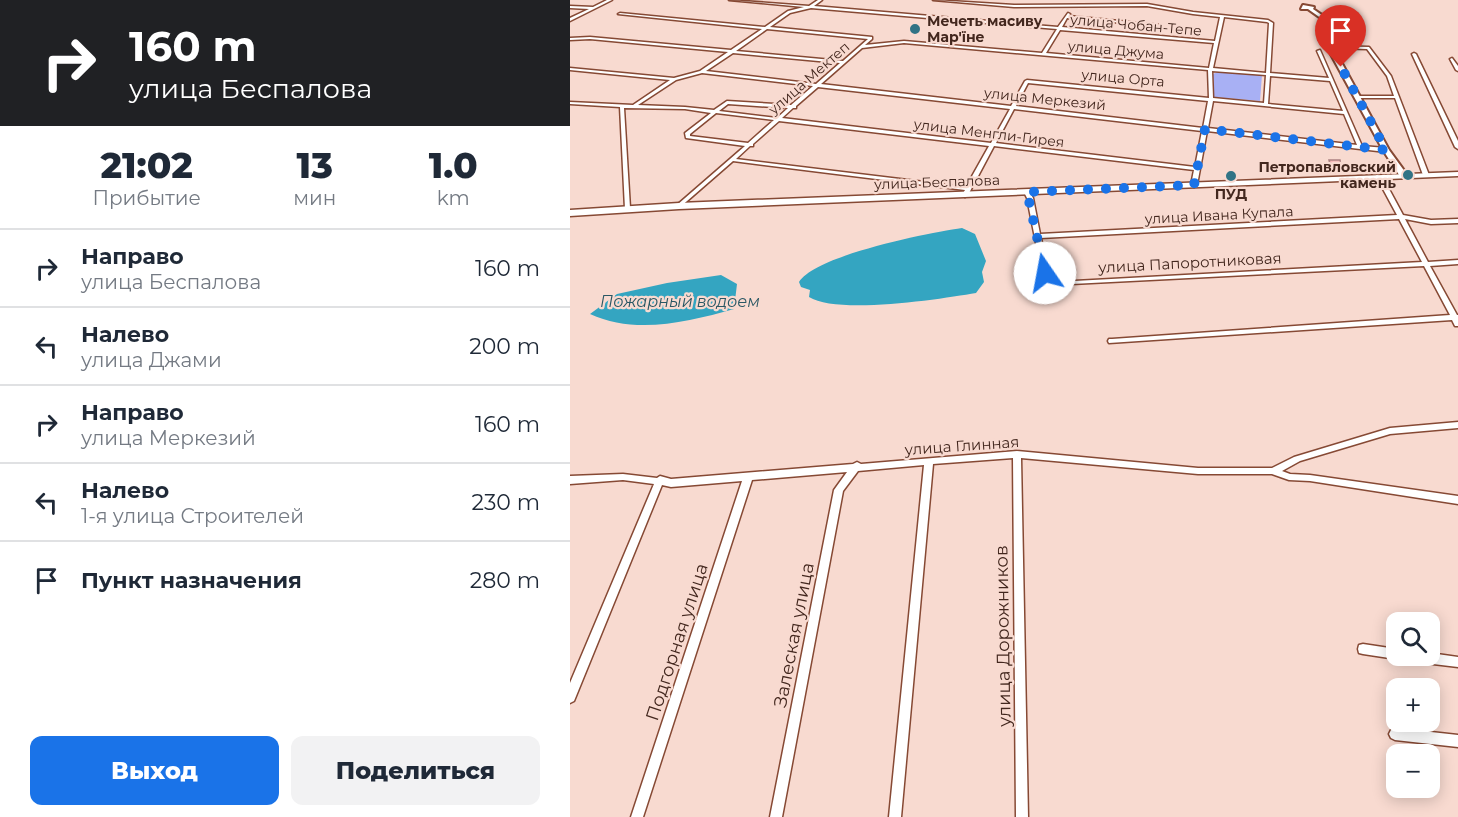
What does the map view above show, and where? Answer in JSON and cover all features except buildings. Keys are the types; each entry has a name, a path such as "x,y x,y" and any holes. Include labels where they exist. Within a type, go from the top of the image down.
{"main road":[{"name":"улица Беспалова","path":"570,213 627,208 966,192 1027,192 1458,174"}],"street":[{"path":"570,20 610,0"},
{"name":"улица Чобан-Тепе","path":"731,0 1217,42"},
{"path":"570,69 674,79 702,72 789,12 810,7 820,0"},
{"path":"935,0 1014,6 1147,5 1271,23 1266,104"},
{"path":"990,0 1014,6"},
{"path":"1044,55 1073,5 1076,4 1056,0"},
{"path":"1305,0 1305,7 1328,29 1330,47 1386,150 1404,176"},
{"path":"570,7 596,9"},
{"name":"улица Мектеп","path":"620,14 871,38 735,160 679,206"},
{"path":"1066,17 1158,25"},
{"path":"1194,185 1211,98 1210,70 1222,17"},
{"path":"570,39 590,38 844,62"},
{"name":"улица Джума","path":"862,47 904,42 1332,80"},
{"path":"1330,47 1368,48 1389,76 1426,176"},
{"path":"1319,51 1360,145"},
{"path":"1414,54 1458,147"},
{"path":"1452,59 1458,70"},
{"name":"улица Меркезий","path":"702,72 817,87 1360,145 1386,150"},
{"path":"570,103 622,108 635,106 674,79"},
{"name":"улица Орта","path":"966,192 1027,81 1346,113"},
{"path":"1357,97 1397,97"},
{"path":"751,145 688,137 687,134 711,113 732,101 794,107"},
{"name":"улица Менгли-Гирея","path":"635,106 779,120 1197,169"},
{"path":"622,108 627,208"},
{"path":"735,160 966,192"},
{"path":"1113,341 1457,319 1402,217 1377,177"},
{"name":"улица Папоротниковая","path":"1027,192 1045,273 1054,284 1426,264"},
{"name":"улица Ивана Купала","path":"1037,236 1402,217 1431,222 1458,220"},
{"path":"1426,264 1458,262"},
{"name":"улица Глинная","path":"570,480 622,477 671,483 857,465 929,462 1017,454 1198,471 1273,471 1297,459 1390,431 1458,425"},
{"name":"улица Дорожников","path":"1017,454 1022,817"},
{"path":"895,817 929,462"},
{"name":"Залеская улица","path":"777,817 839,490 857,465"},
{"path":"1273,471 1290,477 1310,477 1458,500"},
{"name":"Подгорная улица","path":"637,817 748,477"},
{"path":"570,697 660,480"},
{"path":"1363,649 1386,652"},
{"path":"1440,660 1458,662"},
{"path":"1395,734 1458,741"}],"shaded area":[{"path":"1218,72 1262,75 1260,101 1214,97 1213,74"}],"water":[{"path":"962,228 975,234 986,261 982,272 984,282 976,293 890,304 842,305 809,297 810,290 801,287 799,282 809,272 849,254 900,240"},
{"name":"Пожарный водоем","path":"721,275 737,284 734,309 680,322 643,325 625,324 590,314 617,294 667,283"}],"place":[{"name":"Мечеть масиву Мар'їне","path":"915,29"},
{"name":"Петропавловский камень","path":"1408,175"},
{"name":"ПУД","path":"1231,176"}],"route":[{"path":"1045,273 1027,192 1194,185 1205,129 1360,145 1386,150 1341,67"}]}
